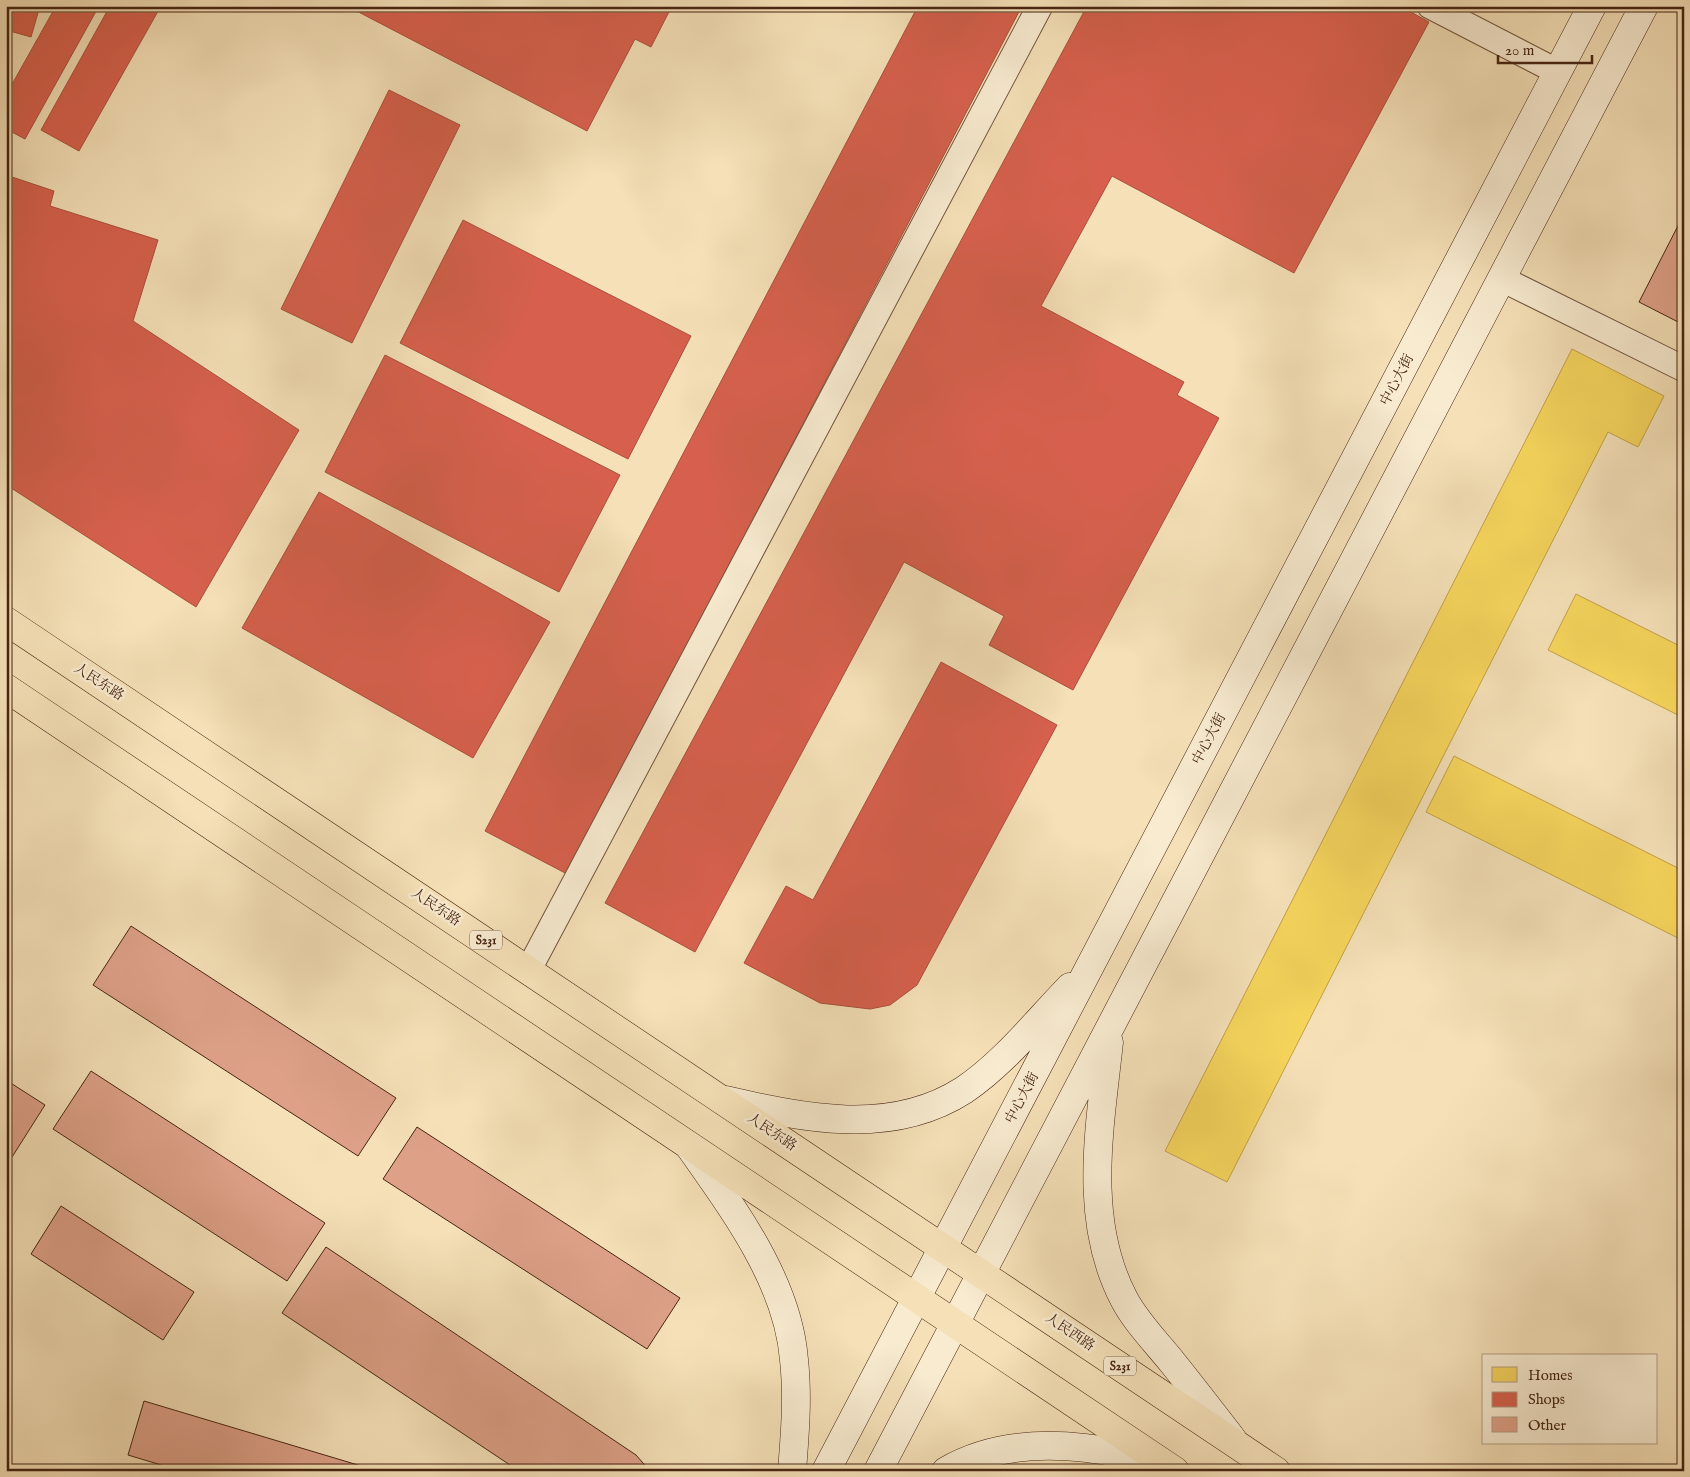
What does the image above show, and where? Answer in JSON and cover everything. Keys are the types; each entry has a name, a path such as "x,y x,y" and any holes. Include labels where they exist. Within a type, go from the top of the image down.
{"main road":[{"name":"中心大街","path":"878,1471 936,1310 963,1260 1092,964 1592,6"},
{"name":"中心大街","path":"826,1471 936,1310 963,1260 1110,1027 1644,6"},
{"name":"人民东路","path":"6,621 963,1260"},
{"path":"6,688 1175,1471"},
{"path":"725,1100 794,1115 833,1120 882,1118 924,1110 964,1090 1001,1059 1092,964"},
{"path":"1110,1027 1097,1159 1097,1188 1107,1255 1124,1299 1237,1445"},
{"path":"688,1144 738,1214 764,1262 785,1316 794,1359 795,1430 792,1471"},
{"name":"人民西路","path":"963,1260 1276,1471"},
{"path":"946,1471 972,1458 1011,1448 1061,1446 1125,1454 1167,1471"}],"street":[{"path":"529,969 1040,6"},
{"path":"1430,6 1558,72"},
{"path":"1502,279 1684,369"}],"building: Homes":[{"path":"1572,349 1664,396 1638,447 1608,432 1227,1182 1165,1151"},
{"path":"1576,594 1684,648 1684,718 1548,650"},
{"path":"1454,756 1684,871 1684,941 1426,812"}],"building: Shops":[{"path":"6,6 40,6 31,37 6,30"},
{"path":"56,6 99,6 25,139 6,129 6,95"},
{"path":"110,6 161,6 79,151 41,130"},
{"path":"347,6 672,6 651,47 635,39 587,131"},
{"path":"918,6 1022,6 567,874 485,831"},
{"path":"1087,6 1400,6 1429,22 1294,273 1112,176 1041,306 1184,382 1177,395 1219,418 1073,690 989,645 1004,616 904,562 695,952 605,903"},
{"path":"389,90 460,125 352,343 281,309"},
{"path":"6,175 54,191 50,206 158,240 133,321 299,430 196,607 8,486 6,481"},
{"path":"463,220 691,336 628,459 400,343"},
{"path":"385,355 620,475 559,592 325,472"},
{"path":"319,492 550,622 473,758 242,628"},
{"path":"941,662 1057,725 917,985 890,1005 870,1009 820,1003 744,963 786,886 813,900"}],"building: Other":[{"path":"1684,214 1684,325 1639,302"},
{"path":"131,926 396,1098 358,1156 93,985"},
{"path":"91,1071 325,1223 287,1281 53,1129"},
{"path":"6,1080 45,1105 7,1165 6,1164"},
{"path":"417,1127 680,1298 647,1349 383,1179"},
{"path":"61,1206 194,1292 163,1340 31,1254"},
{"path":"326,1247 636,1455 650,1471 519,1471 282,1313"},
{"path":"144,1401 378,1471 181,1471 128,1455"}]}
